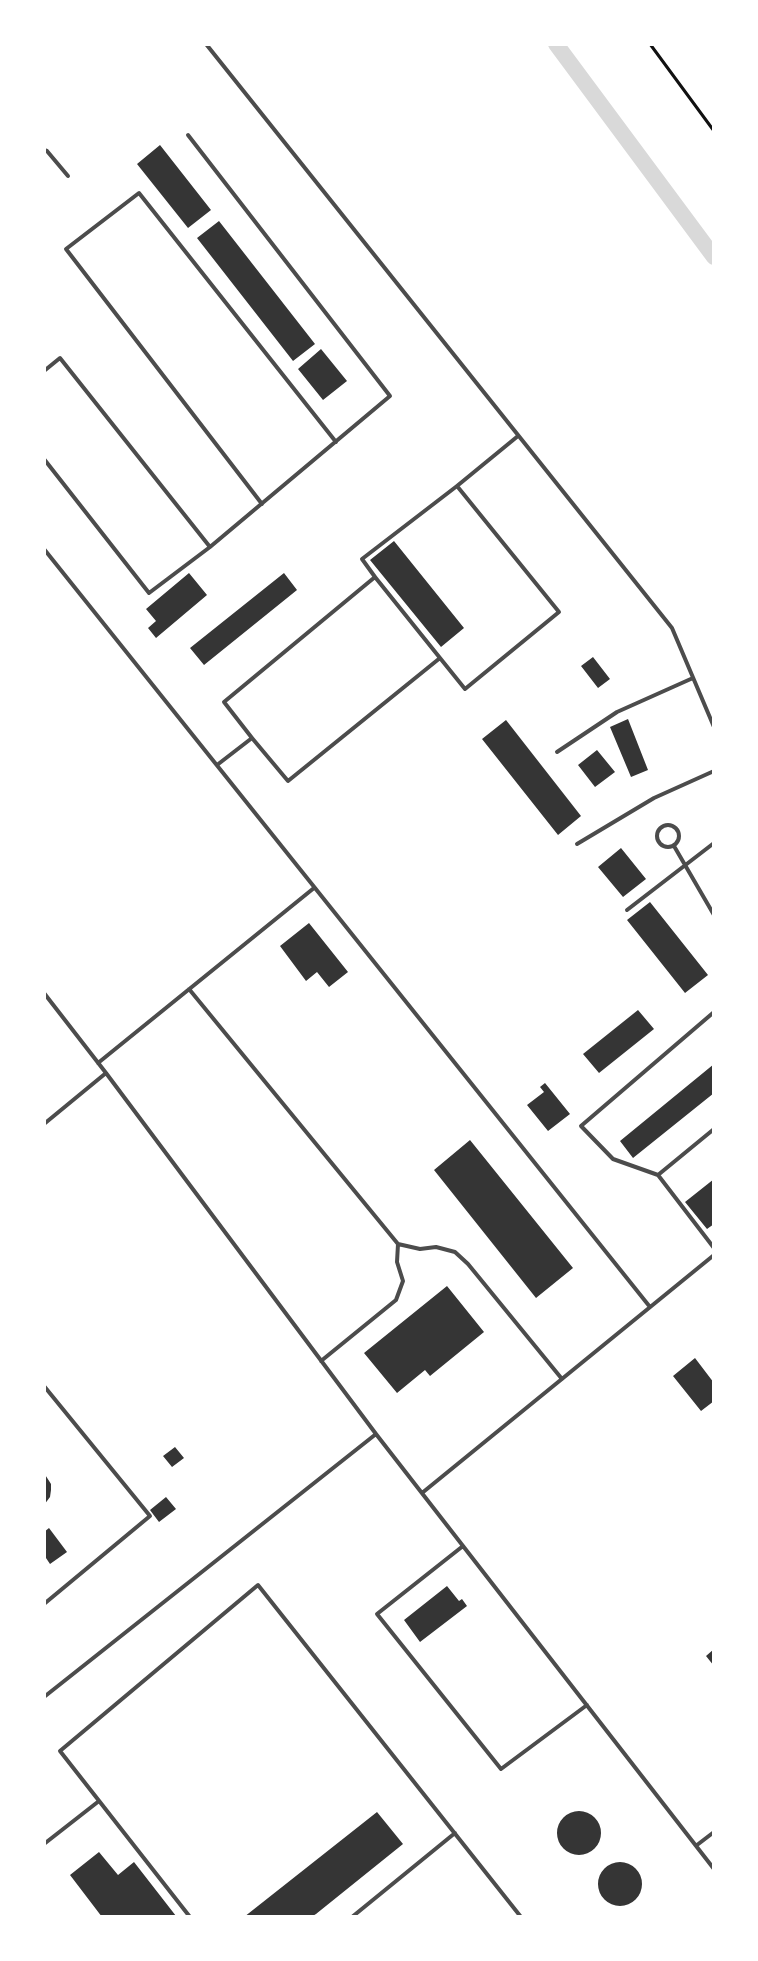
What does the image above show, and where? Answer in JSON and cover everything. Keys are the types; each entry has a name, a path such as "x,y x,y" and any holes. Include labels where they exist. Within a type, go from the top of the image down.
{"lane":[{"path":"206,44 672,628 714,727"},
{"path":"44,459 149,593 210,547 390,396 188,135"},
{"path":"44,150 68,176"},
{"path":"262,504 66,249 139,193 336,442"},
{"path":"44,371 60,358 210,547"},
{"path":"457,486 559,612 465,689 362,559 518,436"},
{"path":"44,549 650,1307"},
{"path":"375,577 224,702 252,738 288,781 440,658"},
{"path":"557,752 617,712 693,678"},
{"path":"217,765 252,738"},
{"path":"577,844 654,798 714,771"},
{"path":"671,825 679,831 679,841 674,846 666,847 659,843 657,836 663,826 671,825"},
{"path":"627,910 714,843"},
{"path":"674,846 714,915"},
{"path":"98,1063 315,888"},
{"path":"189,989 398,1244 455,1252 562,1379"},
{"path":"44,993 376,1434 714,1869"},
{"path":"714,1012 581,1126 613,1159 658,1175 714,1248"},
{"path":"44,1124 106,1073"},
{"path":"658,1175 714,1129"},
{"path":"321,1361 396,1300 403,1281 397,1262 398,1244"},
{"path":"422,1493 714,1255"},
{"path":"44,1604 150,1516 45,1388"},
{"path":"44,1697 376,1434"},
{"path":"463,1546 377,1614 501,1769 587,1705"},
{"path":"190,1917 60,1751 258,1585 521,1917"},
{"path":"44,1844 99,1801"},
{"path":"696,1846 714,1832"},
{"path":"352,1917 455,1833"}],"path":[{"path":"650,44 714,131"}],"building":[{"path":"160,145 211,210 188,228 137,164"},
{"path":"219,221 315,344 293,361 197,238"},
{"path":"321,349 347,381 323,400 298,369"},
{"path":"394,541 464,628 441,647 370,560"},
{"path":"189,573 207,595 156,638 148,628 156,621 146,609"},
{"path":"284,573 297,590 204,665 190,648"},
{"path":"593,657 610,679 598,688 581,666"},
{"path":"628,719 648,770 631,777 610,727"},
{"path":"506,720 581,816 558,835 482,739"},
{"path":"597,750 615,772 595,787 578,765"},
{"path":"621,848 646,879 623,897 598,867"},
{"path":"650,902 708,975 685,993 627,920"},
{"path":"309,923 348,972 329,987 317,972 306,981 280,946"},
{"path":"638,1010 654,1029 599,1073 583,1054"},
{"path":"714,1064 714,1093 633,1158 620,1141"},
{"path":"545,1083 570,1114 548,1131 527,1105 544,1092 540,1087"},
{"path":"470,1140 573,1268 536,1298 434,1170"},
{"path":"714,1179 714,1224 707,1229 685,1202"},
{"path":"447,1286 484,1332 430,1376 425,1370 397,1393 364,1353"},
{"path":"695,1358 714,1383 714,1401 701,1411 673,1376"},
{"path":"175,1447 184,1458 172,1467 163,1456"},
{"path":"44,1473 51,1490 44,1505"},
{"path":"166,1497 176,1509 159,1522 150,1510"},
{"path":"49,1528 67,1552 50,1564 44,1555 44,1532"},
{"path":"447,1586 467,1606 420,1642 404,1620"},
{"path":"714,1649 714,1666 706,1656"},
{"path":"579,1811 594,1818 601,1833 594,1848 579,1855 564,1848 557,1833 564,1818"},
{"path":"377,1812 403,1844 316,1914 311,1917 244,1917"},
{"path":"99,1852 118,1875 134,1862 176,1916 102,1917 70,1875"},
{"path":"620,1862 635,1869 642,1884 635,1899 620,1906 605,1899 598,1884 605,1869"}],"waterway":[{"path":"556,44 714,257"}]}
